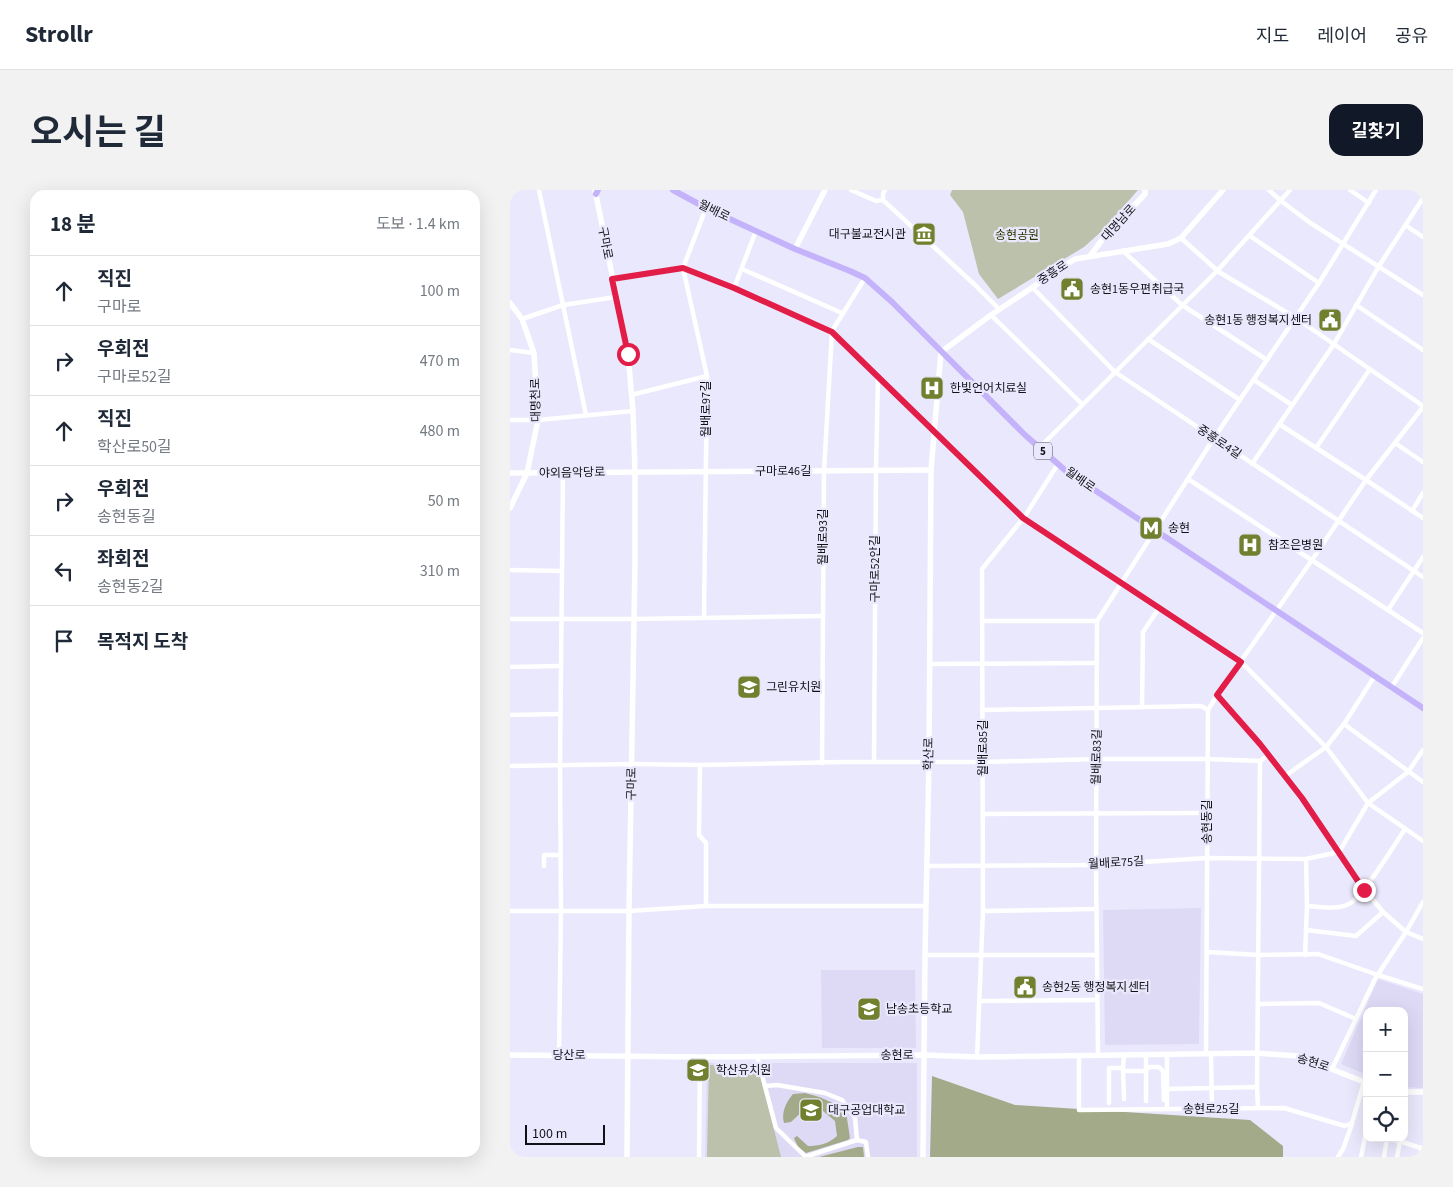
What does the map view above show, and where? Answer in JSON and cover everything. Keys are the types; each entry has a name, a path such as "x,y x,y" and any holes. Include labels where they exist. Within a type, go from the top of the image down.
{"main road":[{"name":"월배로","path":"673,190 706,208 795,249 865,278 892,302 1039,448 1075,478 1423,708"},
{"path":"795,249 825,190"},
{"path":"1181,238 1223,190"},
{"name":"구마로","path":"596,191 628,354 633,411 635,472 627,1157"},
{"name":"대명남로","path":"1090,256 1102,240 1147,192"},
{"name":"중흥로","path":"941,352 999,309 1074,259 1168,244 1181,238"},
{"name":"대명천로","path":"510,303 522,320 534,353 538,420 526,473 510,508"},
{"name":"학산로","path":"923,1157 931,470 941,352"},
{"name":"구마로46길","path":"635,472 931,470"},
{"name":"야외음악당로","path":"510,473 635,472"},
{"name":"송현로","path":"627,1056 924,1055 977,1057 1256,1053 1298,1056 1363,1082"},
{"name":"당산로","path":"510,1055 627,1056"},
{"path":"1408,1092 1423,1092"}],"street":[{"path":"539,190 586,415"},
{"path":"851,190 876,201 883,200"},
{"path":"883,200 885,190"},
{"path":"1269,190 1309,222 1423,294"},
{"path":"1039,448 1217,271 1290,190"},
{"path":"1350,190 1369,203"},
{"name":"월배로83길","path":"1098,1056 1096,909 1097,621 1214,438 1344,244 1376,190"},
{"path":"1252,464 1334,344 1378,266 1423,198"},
{"path":"883,200 999,309"},
{"path":"683,268 706,208"},
{"path":"1405,225 1423,237"},
{"path":"734,288 756,231"},
{"path":"1250,236 1319,282"},
{"path":"1181,238 1217,271 1296,318 1423,406"},
{"path":"1122,251 1182,305 1267,360"},
{"path":"612,279 683,268 734,288 832,332 1023,518 1241,662 1326,747 1368,804 1423,841"},
{"name":"월배로97길","path":"683,268 707,376 704,617"},
{"path":"742,269 842,313"},
{"name":"월배로93길","path":"822,763 824,471 832,332 865,278"},
{"name":"중흥로4길","path":"1032,287 1115,372 1423,577"},
{"path":"522,320 563,305 616,297"},
{"path":"1356,305 1423,350"},
{"path":"991,315 1082,404"},
{"path":"1148,339 1240,400"},
{"path":"510,350 534,353"},
{"path":"1316,448 1370,370"},
{"path":"632,395 707,376"},
{"name":"구마로52안길","path":"874,762 878,376"},
{"path":"1254,380 1292,406"},
{"name":"송현동길","path":"1212,1109 1208,1054 1208,710 1366,480 1423,406"},
{"path":"510,420 538,420 633,411"},
{"path":"1279,424 1423,518"},
{"path":"1395,443 1423,462"},
{"name":"월배로85길","path":"977,1057 983,911 982,569 1023,518 1058,464"},
{"path":"559,1055 563,473"},
{"path":"1188,479 1423,633"},
{"path":"1412,511 1423,493"},
{"path":"1388,610 1423,557"},
{"path":"510,570 562,571"},
{"path":"1142,707 1142,632 1159,608"},
{"path":"510,619 823,616"},
{"path":"982,621 1097,621"},
{"path":"1391,688 1423,638"},
{"path":"930,664 1096,663"},
{"path":"510,667 561,666"},
{"path":"1285,776 1326,747 1344,724 1374,677"},
{"path":"1217,695 1260,744 1302,798 1364,890 1383,912 1406,932 1423,939"},
{"path":"982,710 1201,706 1208,710"},
{"path":"510,714 560,714"},
{"path":"1344,724 1423,782"},
{"path":"1339,852 1368,804 1408,772 1423,750"},
{"path":"510,766 983,762 1097,759 1260,761 1268,755"},
{"path":"1258,1108 1256,1053 1259,955 1260,761"},
{"path":"700,765 699,835 706,843 706,906"},
{"path":"983,814 1207,813"},
{"path":"1307,906 1337,907 1350,904 1364,890 1405,829"},
{"name":"월배로75길","path":"927,866 1096,865 1207,858 1306,859 1339,852"},
{"path":"544,866 544,855 560,855"},
{"path":"1306,859 1306,955"},
{"path":"1332,1069 1378,976 1423,902"},
{"path":"510,911 629,911 706,906 926,906"},
{"path":"983,911 1096,909"},
{"path":"1306,930 1356,936 1383,912"},
{"path":"1207,952 1259,955 1318,954 1378,976 1423,989"},
{"path":"925,955 1097,955"},
{"path":"979,1000 1098,1000"},
{"path":"1258,1004 1318,1003 1356,1019"},
{"path":"1167,1054 1167,1109"},
{"path":"1124,1055 1124,1099"},
{"path":"1146,1055 1146,1101"},
{"path":"757,1056 776,1128 805,1157 857,1140 866,1142 868,1157"},
{"name":"송현로25길","path":"1079,1056 1079,1110 1284,1108 1345,1126 1352,1123"},
{"path":"699,1157 700,1057"},
{"path":"1109,1102 1109,1068 1146,1071 1149,1067 1159,1067 1163,1070 1164,1100"},
{"path":"765,1086 777,1085 817,1091 842,1100 855,1118 857,1140"},
{"path":"1167,1089 1257,1088"},
{"path":"1338,1157 1343,1149 1363,1089"},
{"path":"1361,1157 1364,1142"},
{"path":"1384,1157 1387,1142"},
{"path":"1397,1157 1400,1142"},
{"path":"1403,1142 1422,1148 1421,1157"}],"shaded area":[{"path":"1201,908 1199,1044 1105,1045 1103,910"},
{"name":"남송초등학교","path":"821,970 915,970 916,1048 822,1048"},
{"path":"1378,979 1423,994 1423,1088 1408,1087 1408,1007 1366,1007"},
{"path":"1363,1013 1363,1073 1341,1064"},
{"name":"대구공업대학교","path":"707,1063 917,1063 917,1157 705,1157"}],"green space":[{"name":"송현공원","path":"952,190 1138,190 1103,230 1084,247 998,299 979,274 963,212 950,195"},
{"path":"709,1065 755,1065 759,1070 781,1157 707,1157"},
{"path":"932,1076 1015,1105 1250,1120 1283,1146 1283,1157 930,1157"},
{"path":"805,1093 826,1100 846,1112 850,1138 848,1140 806,1153 798,1147 794,1138 797,1136 808,1146 816,1146 830,1141 837,1136 835,1121 817,1106 809,1105 791,1122 784,1123 784,1112 790,1097 793,1094"},
{"path":"863,1147 864,1157 819,1157"}],"place":[{"name":"대구불교전시관","path":"924,234"},
{"name":"송현1동우편취급국","path":"1072,289"},
{"name":"송현1동 행정복지센터","path":"1330,320"},
{"name":"한빛언어치료실","path":"932,388"},
{"name":"송현","path":"1151,528"},
{"name":"참조은병원","path":"1250,545"},
{"name":"그린유치원","path":"749,687"},
{"name":"송현2동 행정복지센터","path":"1025,987"},
{"name":"남송초등학교","path":"869,1009"},
{"name":"학산유치원","path":"698,1070"},
{"name":"대구공업대학교","path":"811,1110"}],"route":[{"path":"628,354 612,279 683,268 734,288 832,332 1023,518 1241,662 1217,695 1260,744 1302,798 1364,890"}]}
